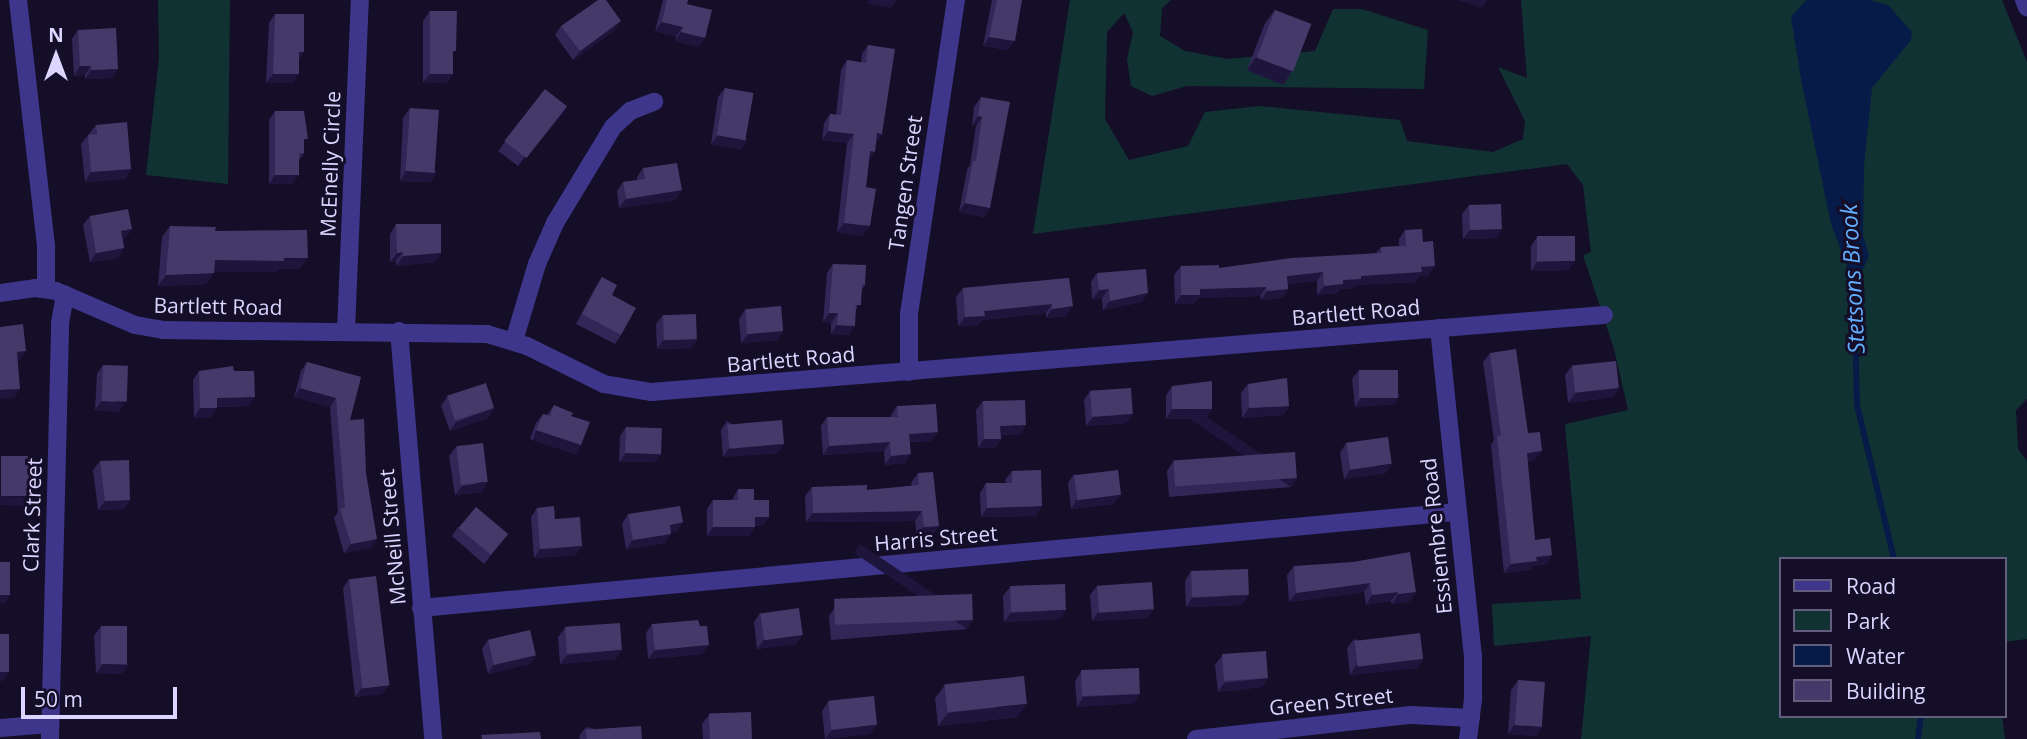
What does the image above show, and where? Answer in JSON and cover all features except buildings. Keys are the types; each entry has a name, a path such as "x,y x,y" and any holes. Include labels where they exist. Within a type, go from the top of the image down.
{"street":[{"path":"18,0 46,247 46,289"},
{"name":"McEnelly Circle","path":"346,330 360,0"},
{"name":"Tangen Street","path":"909,372 909,313 956,0"},
{"path":"2024,0 2027,7"},
{"path":"514,341 537,264 555,223 621,118 630,111 654,102"},
{"name":"Bartlett Road","path":"0,293 46,289 149,328 472,332 514,341 589,379 635,391 669,391 909,372 1604,314"},
{"name":"Clark Street","path":"50,732 60,337 65,294"},
{"name":"Essiembre Road","path":"1439,328 1455,512 1473,657 1468,739"},
{"name":"McNeill Street","path":"399,331 433,739"},
{"name":"Harris Street","path":"421,608 1455,512"},
{"name":"Green Street","path":"1196,739 1411,715 1471,718"},
{"path":"0,728 50,732"}],"green space":[{"path":"158,0 230,0 228,184 146,175 159,58"},
{"path":"1070,0 1171,0 1162,8 1160,36 1185,51 1228,59 1315,51 1333,9 1362,9 1428,30 1424,89 1187,86 1152,96 1131,86 1127,60 1133,32 1124,13 1107,32 1105,119 1129,160 1188,146 1205,112 1259,106 1400,120 1407,141 1493,152 1523,139 1525,121 1498,67 1527,78 1521,0 2002,0 2027,62 2027,399 2016,410 2018,449 2027,461 2027,639 2006,642 2006,557 1778,557 1778,718 2002,718 2005,739 1581,739 1591,636 1494,646 1492,604 1581,599 1565,424 1628,410 1614,349 1583,255 1591,252 1583,185 1567,164 1033,234"}],"water":[{"path":"1806,0 1869,0 1888,5 1912,32 1911,40 1872,88 1864,166 1863,235 1869,256 1855,287 1831,224 1801,79 1791,17"}],"waterway":[{"name":"Stetsons Brook","path":"1854,282 1857,405 1894,557"},
{"name":"Stetsons Brook","path":"1918,739 1921,718"}]}
